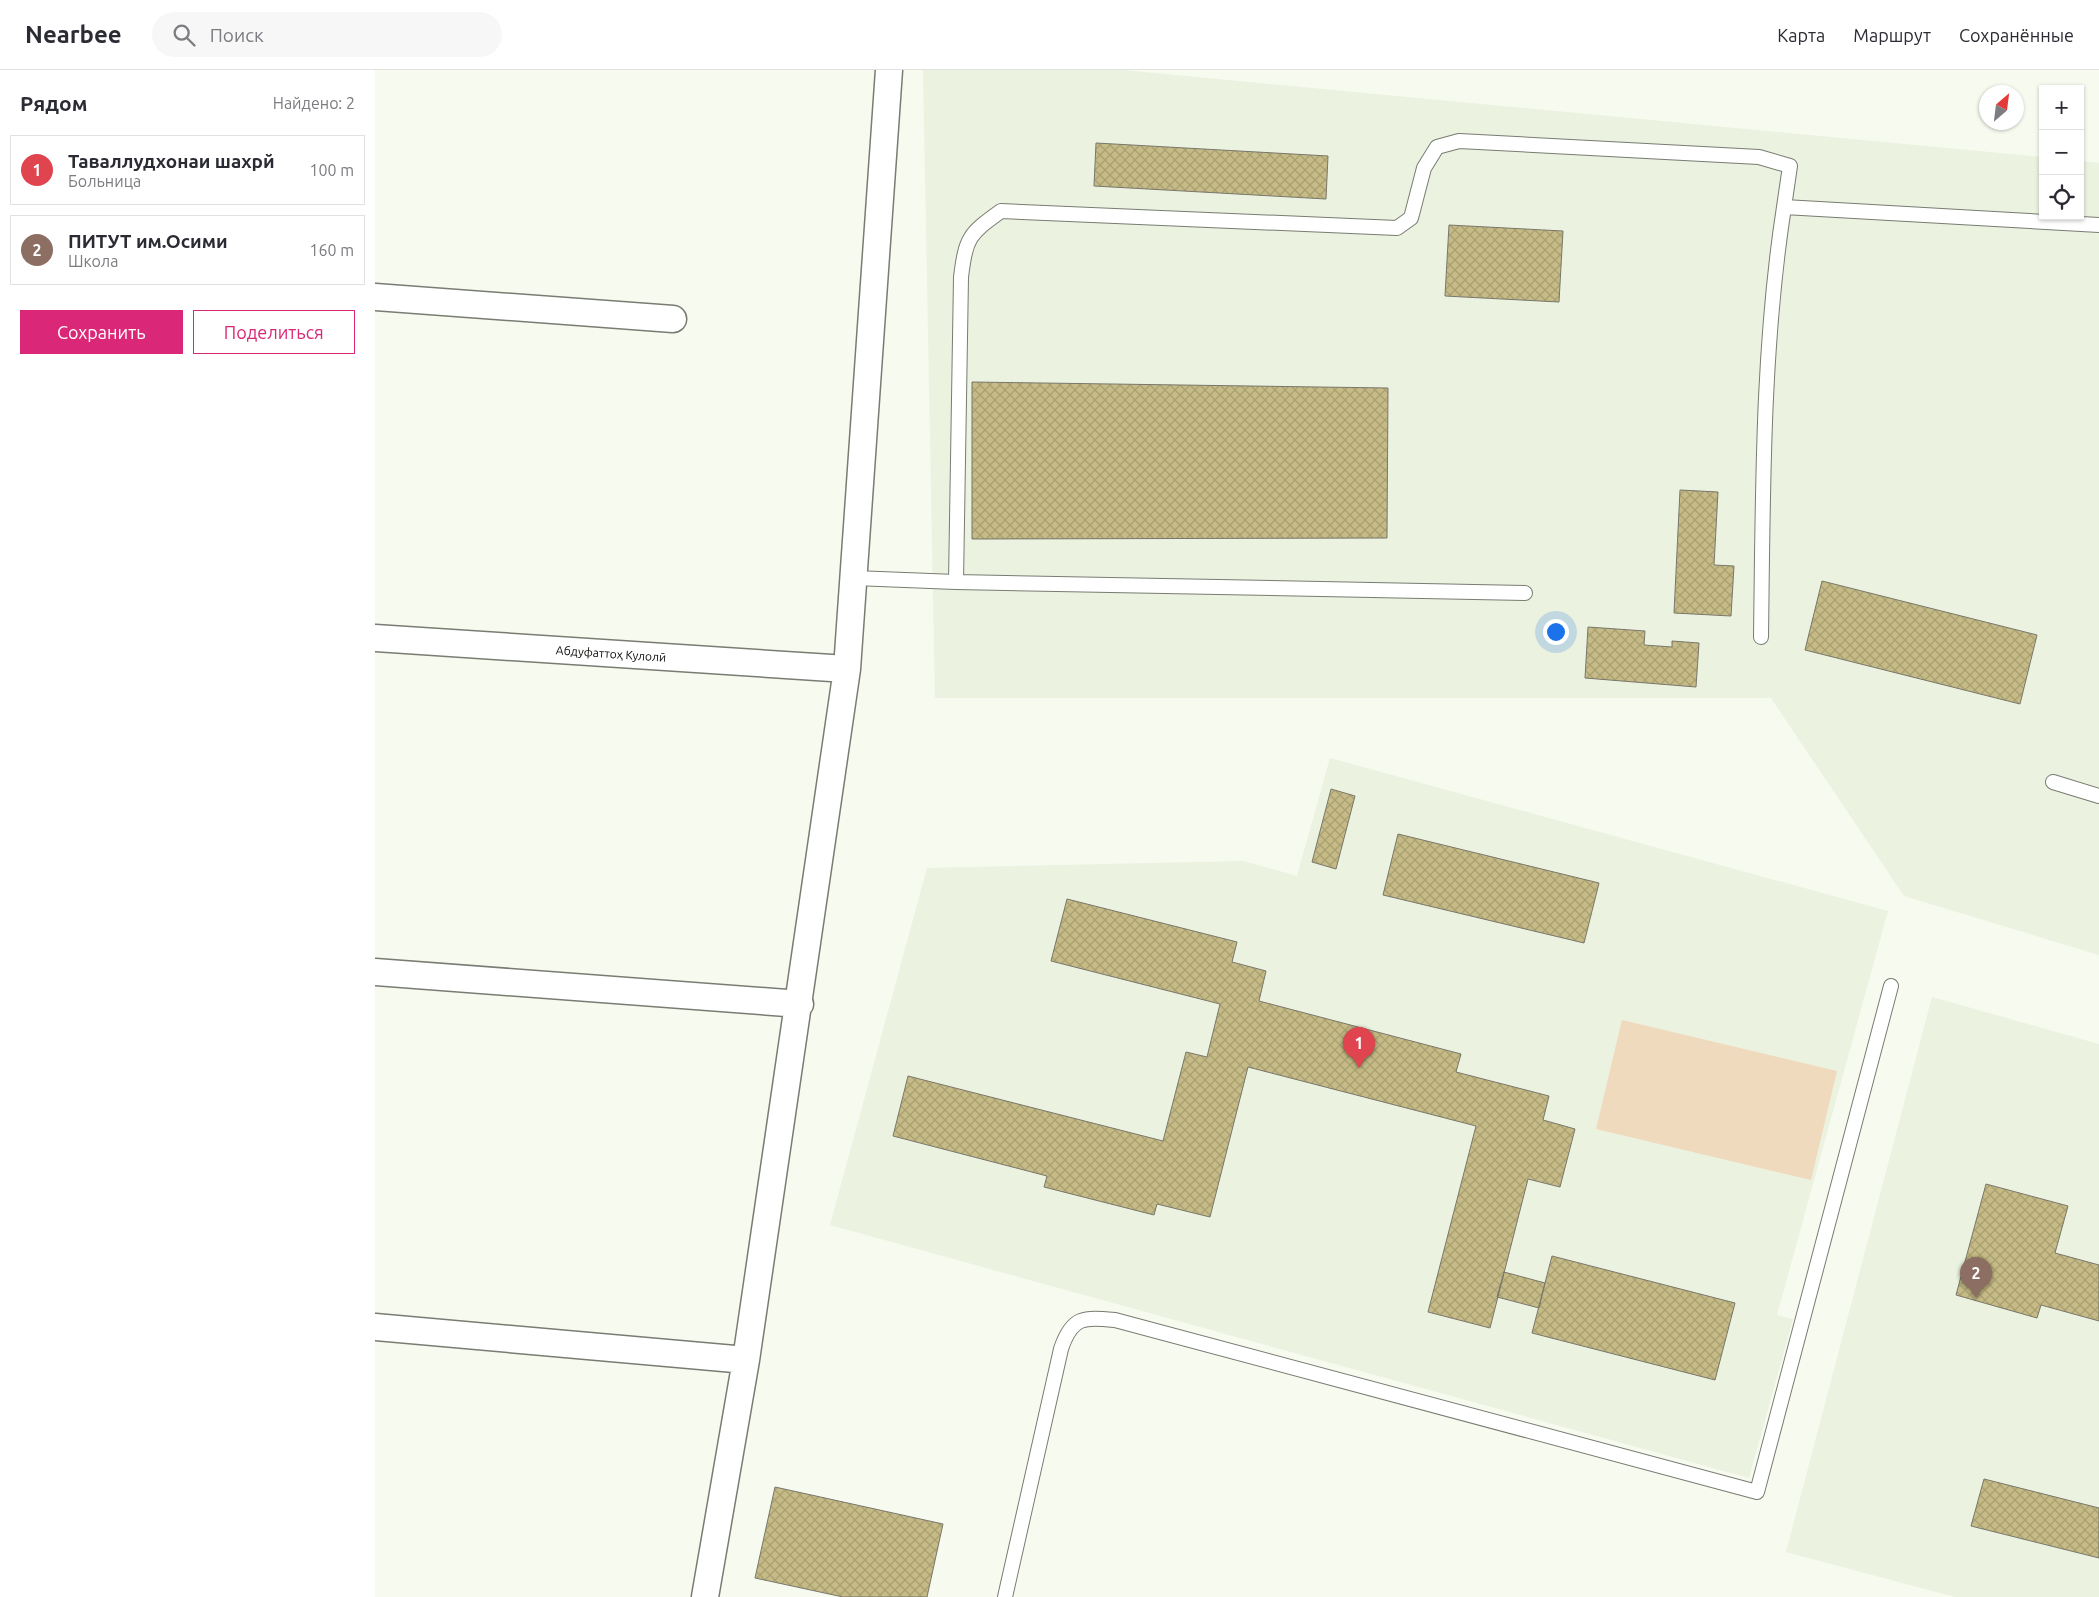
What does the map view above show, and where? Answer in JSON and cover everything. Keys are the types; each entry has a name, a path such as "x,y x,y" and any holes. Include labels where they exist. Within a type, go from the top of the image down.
{"street":[{"path":"705,1597 746,1360 800,1004 847,670 889,70"},
{"path":"375,297 673,319"},
{"name":"Абдуфаттоҳ Кулолӣ","path":"375,638 847,670"},
{"path":"375,972 800,1004"},
{"path":"375,1327 746,1360"}],"lane":[{"path":"956,582 961,277 964,250 975,230 1001,211 1397,228 1411,218 1424,168 1437,147 1459,141 1759,157 1790,166 1777,249 1764,415 1761,636"},
{"path":"1784,207 2099,225"},
{"path":"854,578 956,582 1525,593"},
{"path":"2053,782 2099,796"},
{"path":"1005,1597 1061,1349 1066,1333 1077,1322 1091,1318 1115,1320 1757,1492 1891,986"}],"shaded area":[{"path":"923,70 1122,70 2039,157 2039,220 2084,220 2084,161 2099,163 2099,955 1904,896 1771,698 935,698"},
{"path":"1330,758 1888,911 1777,1315 1793,1319 1749,1478 830,1225 927,868 1243,861 1297,876"},
{"path":"1932,997 2099,1044 2099,1597 1955,1597 1786,1552"},
{"path":"1622,1020 1837,1071 1811,1180 1596,1129"}],"building":[{"path":"1096,143 1328,156 1326,199 1094,186"},
{"path":"1449,225 1563,231 1559,302 1445,296"},
{"path":"972,382 1388,388 1387,538 972,539"},
{"path":"1680,490 1718,492 1714,565 1734,566 1731,616 1674,613"},
{"path":"1822,581 2037,635 2020,704 1805,650"},
{"path":"1588,627 1645,631 1644,645 1672,647 1672,641 1699,643 1696,687 1585,678"},
{"path":"1331,789 1355,796 1336,869 1312,862"},
{"path":"1398,834 1599,883 1584,943 1383,895"},
{"path":"1067,899 1237,942 1232,962 1266,971 1259,1001 1461,1054 1456,1072 1549,1096 1543,1120 1575,1129 1560,1187 1528,1179 1490,1328 1428,1312 1476,1126 1248,1067 1210,1217 1157,1204 1154,1215 1044,1187 1047,1176 893,1136 908,1076 1163,1141 1186,1052 1207,1057 1220,1004 1051,961"},
{"path":"1986,1184 2068,1206 2055,1253 2099,1265 2099,1321 2041,1305 2037,1318 1956,1295"},
{"path":"1552,1256 1735,1303 1715,1380 1532,1333"},
{"path":"1504,1272 1545,1283 1539,1308 1497,1297"},
{"path":"1984,1479 2099,1508 2099,1558 1971,1526"},
{"path":"775,1487 943,1524 927,1597 843,1597 755,1578"}],"place":[{"name":"Таваллудхонаи шахрй","path":"1359,1068"},
{"name":"ПИТУТ им.Осими","path":"1976,1298"}]}
